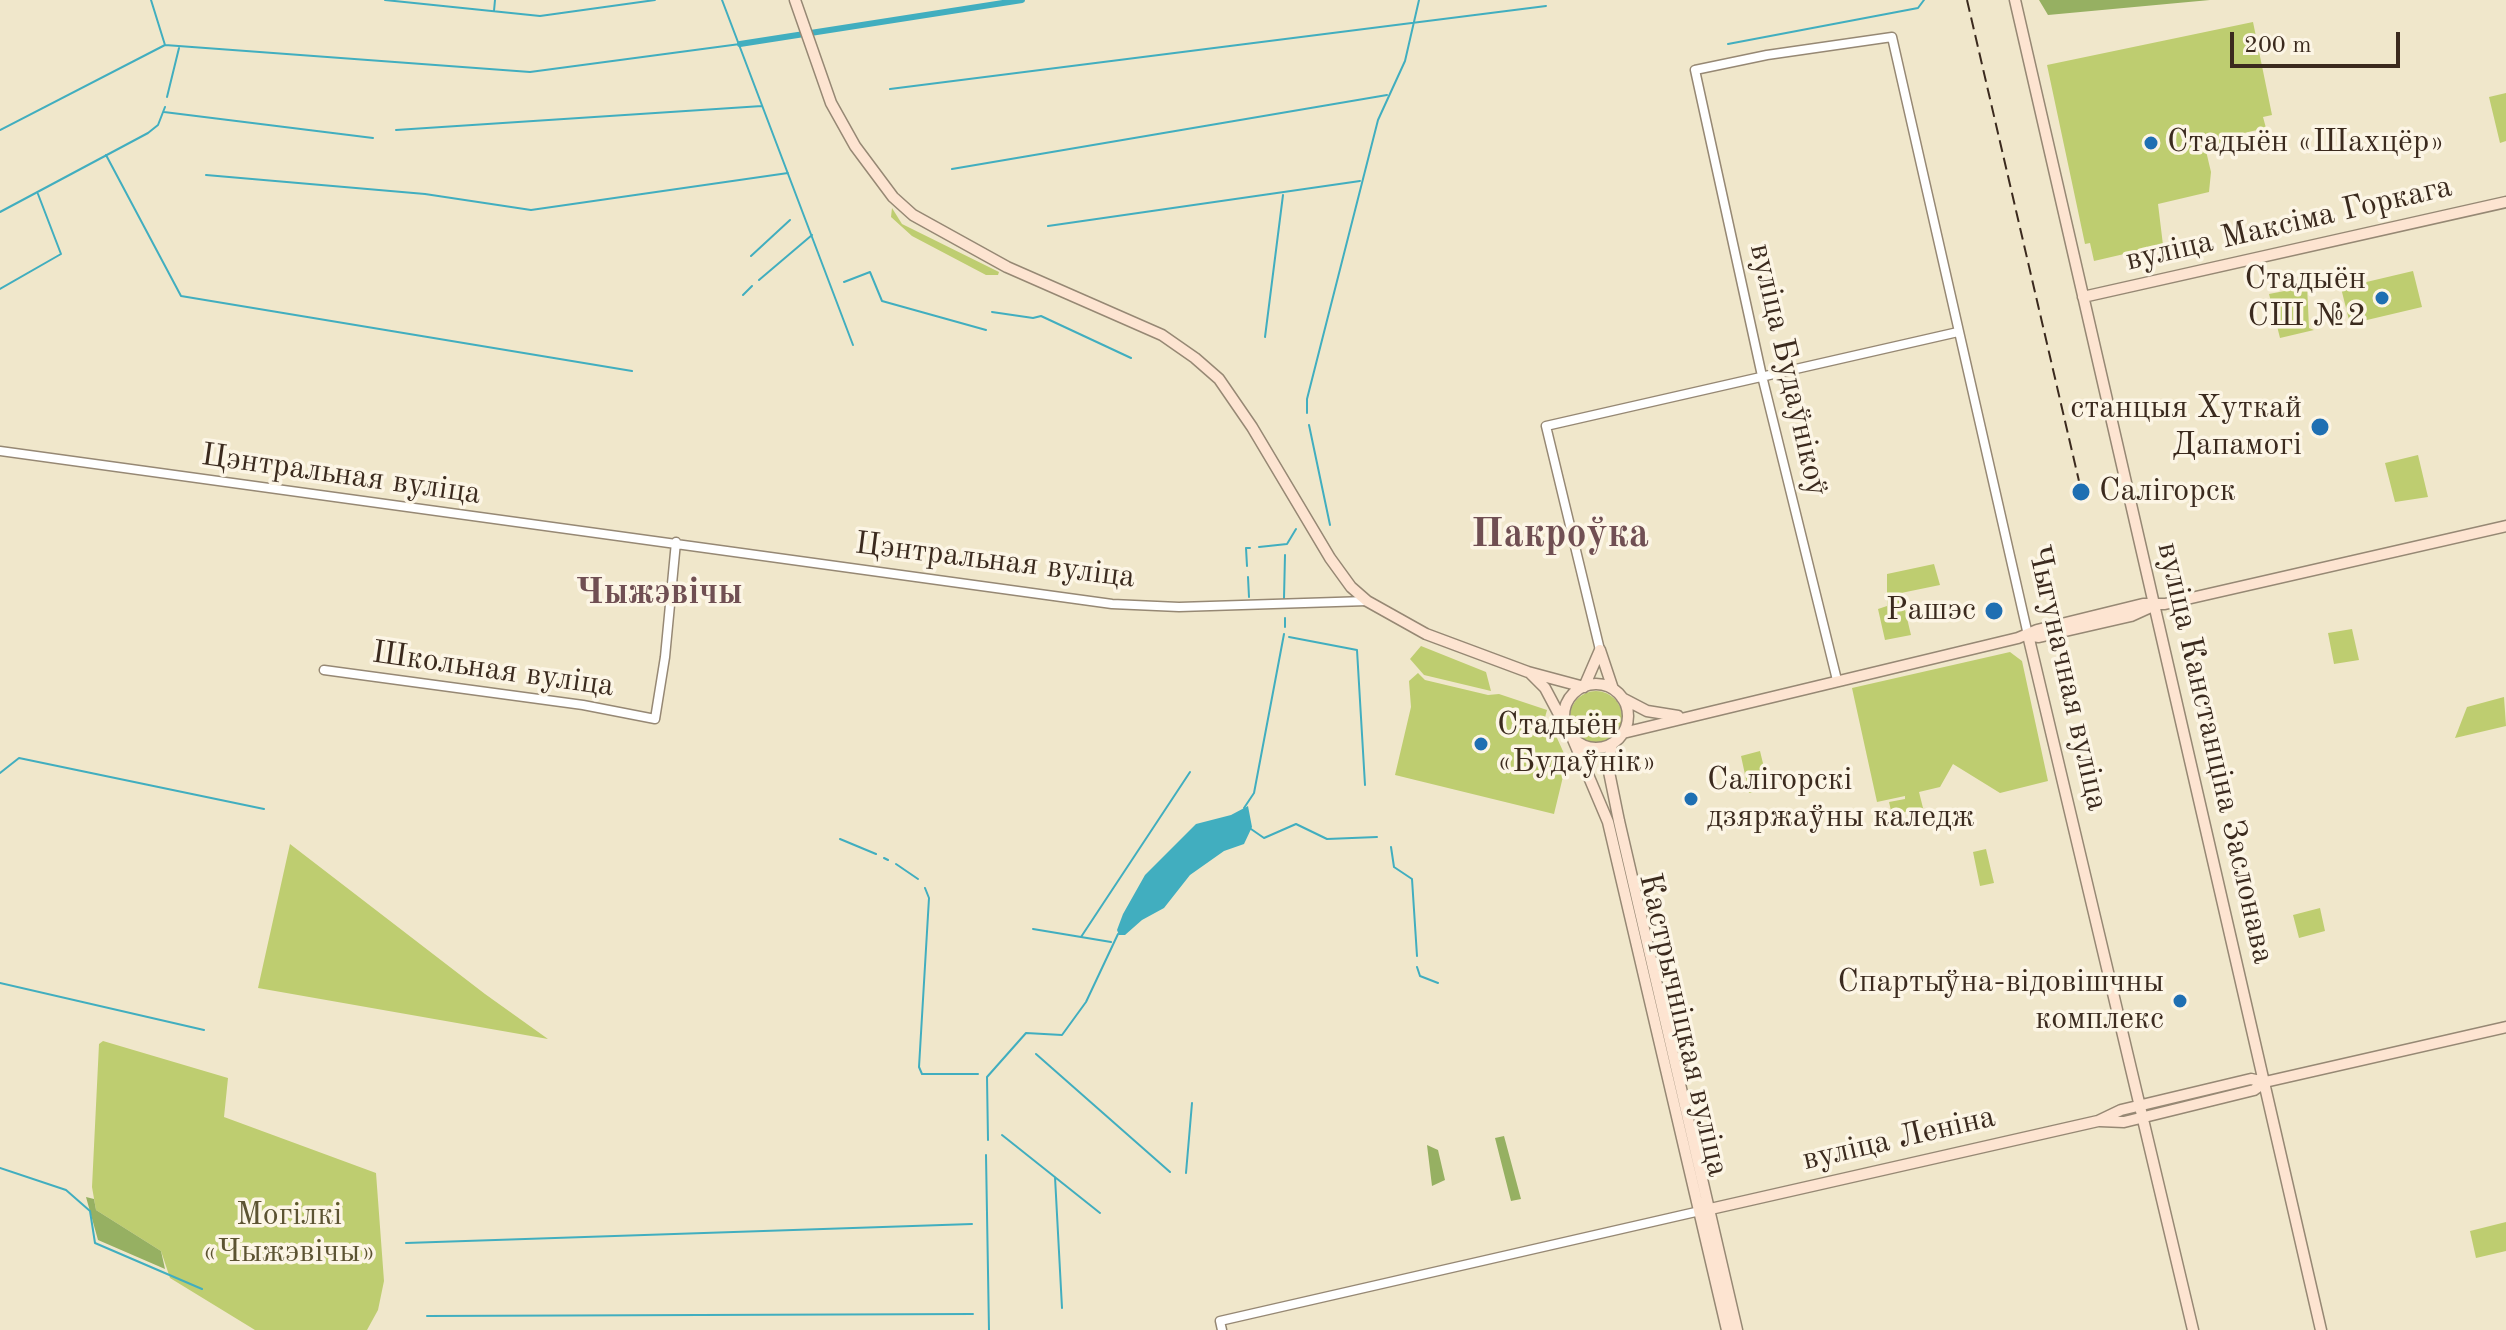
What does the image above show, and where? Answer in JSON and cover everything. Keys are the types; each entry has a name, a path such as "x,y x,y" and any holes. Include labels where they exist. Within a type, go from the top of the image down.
{"main road":[{"path":"795,0 831,103 855,146 893,197 913,215 944,235 1007,267 1162,335 1219,379 1252,427 1330,558 1351,587 1367,601 1402,623 1528,672 1584,687"},
{"name":"вуліца Канстанціна Заслонава","path":"2015,0 2321,1330"},
{"name":"вуліца Максіма Горкага","path":"2083,297 2506,202"},
{"path":"1684,716 1657,714 1594,685 1584,687 1569,700 1564,719 1570,733 1595,748 1612,744 1623,733 1684,716 2028,635 2037,630 2143,604 2153,606 2506,526"},
{"name":"Чыгуначная вуліца","path":"2028,635 2066,783 2138,1105 2193,1330"},
{"path":"1584,687 1600,650"},
{"path":"1600,650 1628,715 1623,733"},
{"path":"1560,679 1581,675 1591,667"},
{"name":"Кастрычніцкая вуліца","path":"1528,672 1545,688 1570,733 1608,822 1737,1330"},
{"name":"Кастрычніцкая вуліца","path":"1612,744 1608,767 1705,1210 1727,1330"},
{"name":"вуліца Леніна","path":"2098,1121 2124,1122 2142,1118 2254,1090 2265,1082 2506,1027"},
{"name":"вуліца Леніна","path":"1705,1210 2098,1121 2138,1105 2251,1079 2265,1082"}],"street":[{"name":"вуліца Будаўнікоў","path":"1837,680 1762,376 1695,70 1767,55 1892,37"},
{"name":"Чыгуначная вуліца","path":"1892,37 2028,635"},
{"path":"1600,650 1546,426 1958,332"},
{"name":"Цэнтральная вуліца","path":"0,451 1112,604 1262,605 1367,601"},
{"name":"Школьная вуліца","path":"324,670 583,705 655,719 665,657 676,542"},
{"path":"1221,1326 1705,1210"}],"green space":[{"path":"2039,0 2210,0 2048,15"},
{"name":"Стадыён «Шахцёр»","path":"2253,22 2272,115 2263,117 2266,128 2244,133 2245,140 2241,142 2206,151 2211,172 2209,192 2158,204 2163,245 2094,261 2090,243 2085,244 2047,65"},
{"path":"2506,93 2506,141 2500,143 2489,97"},
{"path":"892,208 902,224 999,272 998,275 986,275 912,236 891,217"},
{"name":"Стадыён СШ №2","path":"2413,271 2422,307 2350,324 2341,288"},
{"path":"2303,284 2307,285 2309,328 2314,330 2280,338 2269,294 2300,288"},
{"path":"2418,455 2428,497 2395,502 2385,463"},
{"path":"1934,564 1940,585 1901,593 1911,635 1885,640 1878,609 1887,606 1887,574"},
{"path":"2352,629 2359,660 2334,664 2328,633"},
{"path":"1421,646 1486,672 1491,691 1424,675 1410,659"},
{"path":"2010,652 2022,661 2048,781 2000,793 1953,764 1940,787 1919,792 1923,808 1892,815 1889,802 1905,799 1905,796 1877,802 1852,688"},
{"name":"Стадыён «Будаўнік»","path":"1418,673 1425,680 1488,695 1499,694 1547,710 1543,725 1552,727 1567,760 1554,814 1395,775 1411,707 1409,681"},
{"path":"1596,691 1614,699 1622,717 1614,735 1596,743 1578,735 1570,717 1578,699"},
{"path":"2504,697 2506,726 2455,738 2467,707"},
{"path":"1760,751 1769,788 1749,793 1741,756"},
{"path":"290,844 485,994 548,1039 258,988"},
{"path":"1986,849 1994,883 1980,886 1973,852"},
{"path":"2320,908 2325,931 2299,938 2293,915"},
{"name":"Могілкі «Чыжэвічы»","path":"103,1041 228,1078 224,1117 376,1173 384,1281 378,1310 367,1330 255,1330 170,1278 161,1251 96,1210 92,1187 99,1044"},
{"path":"1504,1136 1521,1199 1511,1201 1495,1138"},
{"path":"1427,1145 1438,1150 1445,1180 1432,1186"},
{"path":"86,1197 94,1199 96,1210 161,1251 165,1269 98,1240"},
{"path":"2506,1222 2506,1251 2476,1258 2470,1231"}],"water":[{"path":"1248,806 1252,827 1244,844 1224,851 1190,875 1164,908 1142,920 1125,935 1119,935 1117,930 1123,914 1145,875 1196,824 1231,815"}],"waterway":[{"path":"151,0 165,45"},
{"path":"385,0 540,16 655,0"},
{"path":"494,11 495,0"},
{"path":"722,0 853,345"},
{"path":"740,44 1022,0"},
{"path":"1307,413 1307,399 1378,120 1405,61 1419,0"},
{"path":"1728,44 1918,8 1924,0"},
{"path":"890,89 1546,6"},
{"path":"0,130 165,45 530,72 740,44"},
{"path":"167,97 179,48"},
{"path":"952,169 1387,95"},
{"path":"396,130 762,106"},
{"path":"0,212 148,133 158,125 165,107"},
{"path":"164,112 373,138"},
{"path":"106,155 181,296 632,371"},
{"path":"206,175 425,194 531,210 788,173"},
{"path":"1048,226 1360,181"},
{"path":"0,289 61,254 38,194"},
{"path":"1265,337 1283,195"},
{"path":"751,256 790,220"},
{"path":"759,280 812,235"},
{"path":"844,282 870,272 882,301 986,330"},
{"path":"743,295 752,286"},
{"path":"992,312 1033,318 1041,316 1131,358"},
{"path":"1309,425 1330,525"},
{"path":"1259,547 1287,544 1296,529"},
{"path":"1247,566 1246,548 1250,548"},
{"path":"1284,598 1285,555"},
{"path":"1248,577 1249,597"},
{"path":"1285,618 1285,627"},
{"path":"1244,808 1254,793 1284,634"},
{"path":"1289,637 1357,650 1365,785"},
{"path":"0,773 19,758 264,809"},
{"path":"1081,937 1190,772"},
{"path":"1251,829 1264,838 1296,824 1327,839 1377,837"},
{"path":"840,839 876,854"},
{"path":"1391,847 1394,867 1412,879 1417,956"},
{"path":"884,858 888,860"},
{"path":"896,864 918,879"},
{"path":"925,888 929,898 919,1067 922,1074 978,1074"},
{"path":"1033,929 1111,942"},
{"path":"988,1140 987,1077 1026,1033 1062,1035 1086,1002 1118,934"},
{"path":"1417,967 1420,976 1438,983"},
{"path":"0,983 204,1030"},
{"path":"1036,1054 1170,1172"},
{"path":"1186,1173 1192,1103"},
{"path":"1002,1135 1100,1213"},
{"path":"986,1155 989,1330"},
{"path":"0,1168 66,1190 90,1211 95,1243 202,1289"},
{"path":"1055,1177 1062,1308"},
{"path":"406,1243 972,1224"},
{"path":"427,1316 973,1314"}],"railway":[{"path":"1967,0 2085,507"}],"place":[{"name":"Стадыён «Шахцёр»","path":"2151,143"},
{"name":"Стадыён СШ №2","path":"2382,298"},
{"name":"станцыя Хуткай Дапамогі","path":"2320,427"},
{"name":"Салігорск","path":"2081,492"},
{"name":"Рашэс","path":"1994,611"},
{"name":"Стадыён «Будаўнік»","path":"1481,744"},
{"name":"Салігорскі дзяржаўны каледж","path":"1691,799"},
{"name":"Спартыўна-відовішчны комплекс","path":"2180,1001"}],"district":[{"name":"Пакроўка","path":"1560,536"},
{"name":"Чыжэвічы","path":"659,594"}]}
